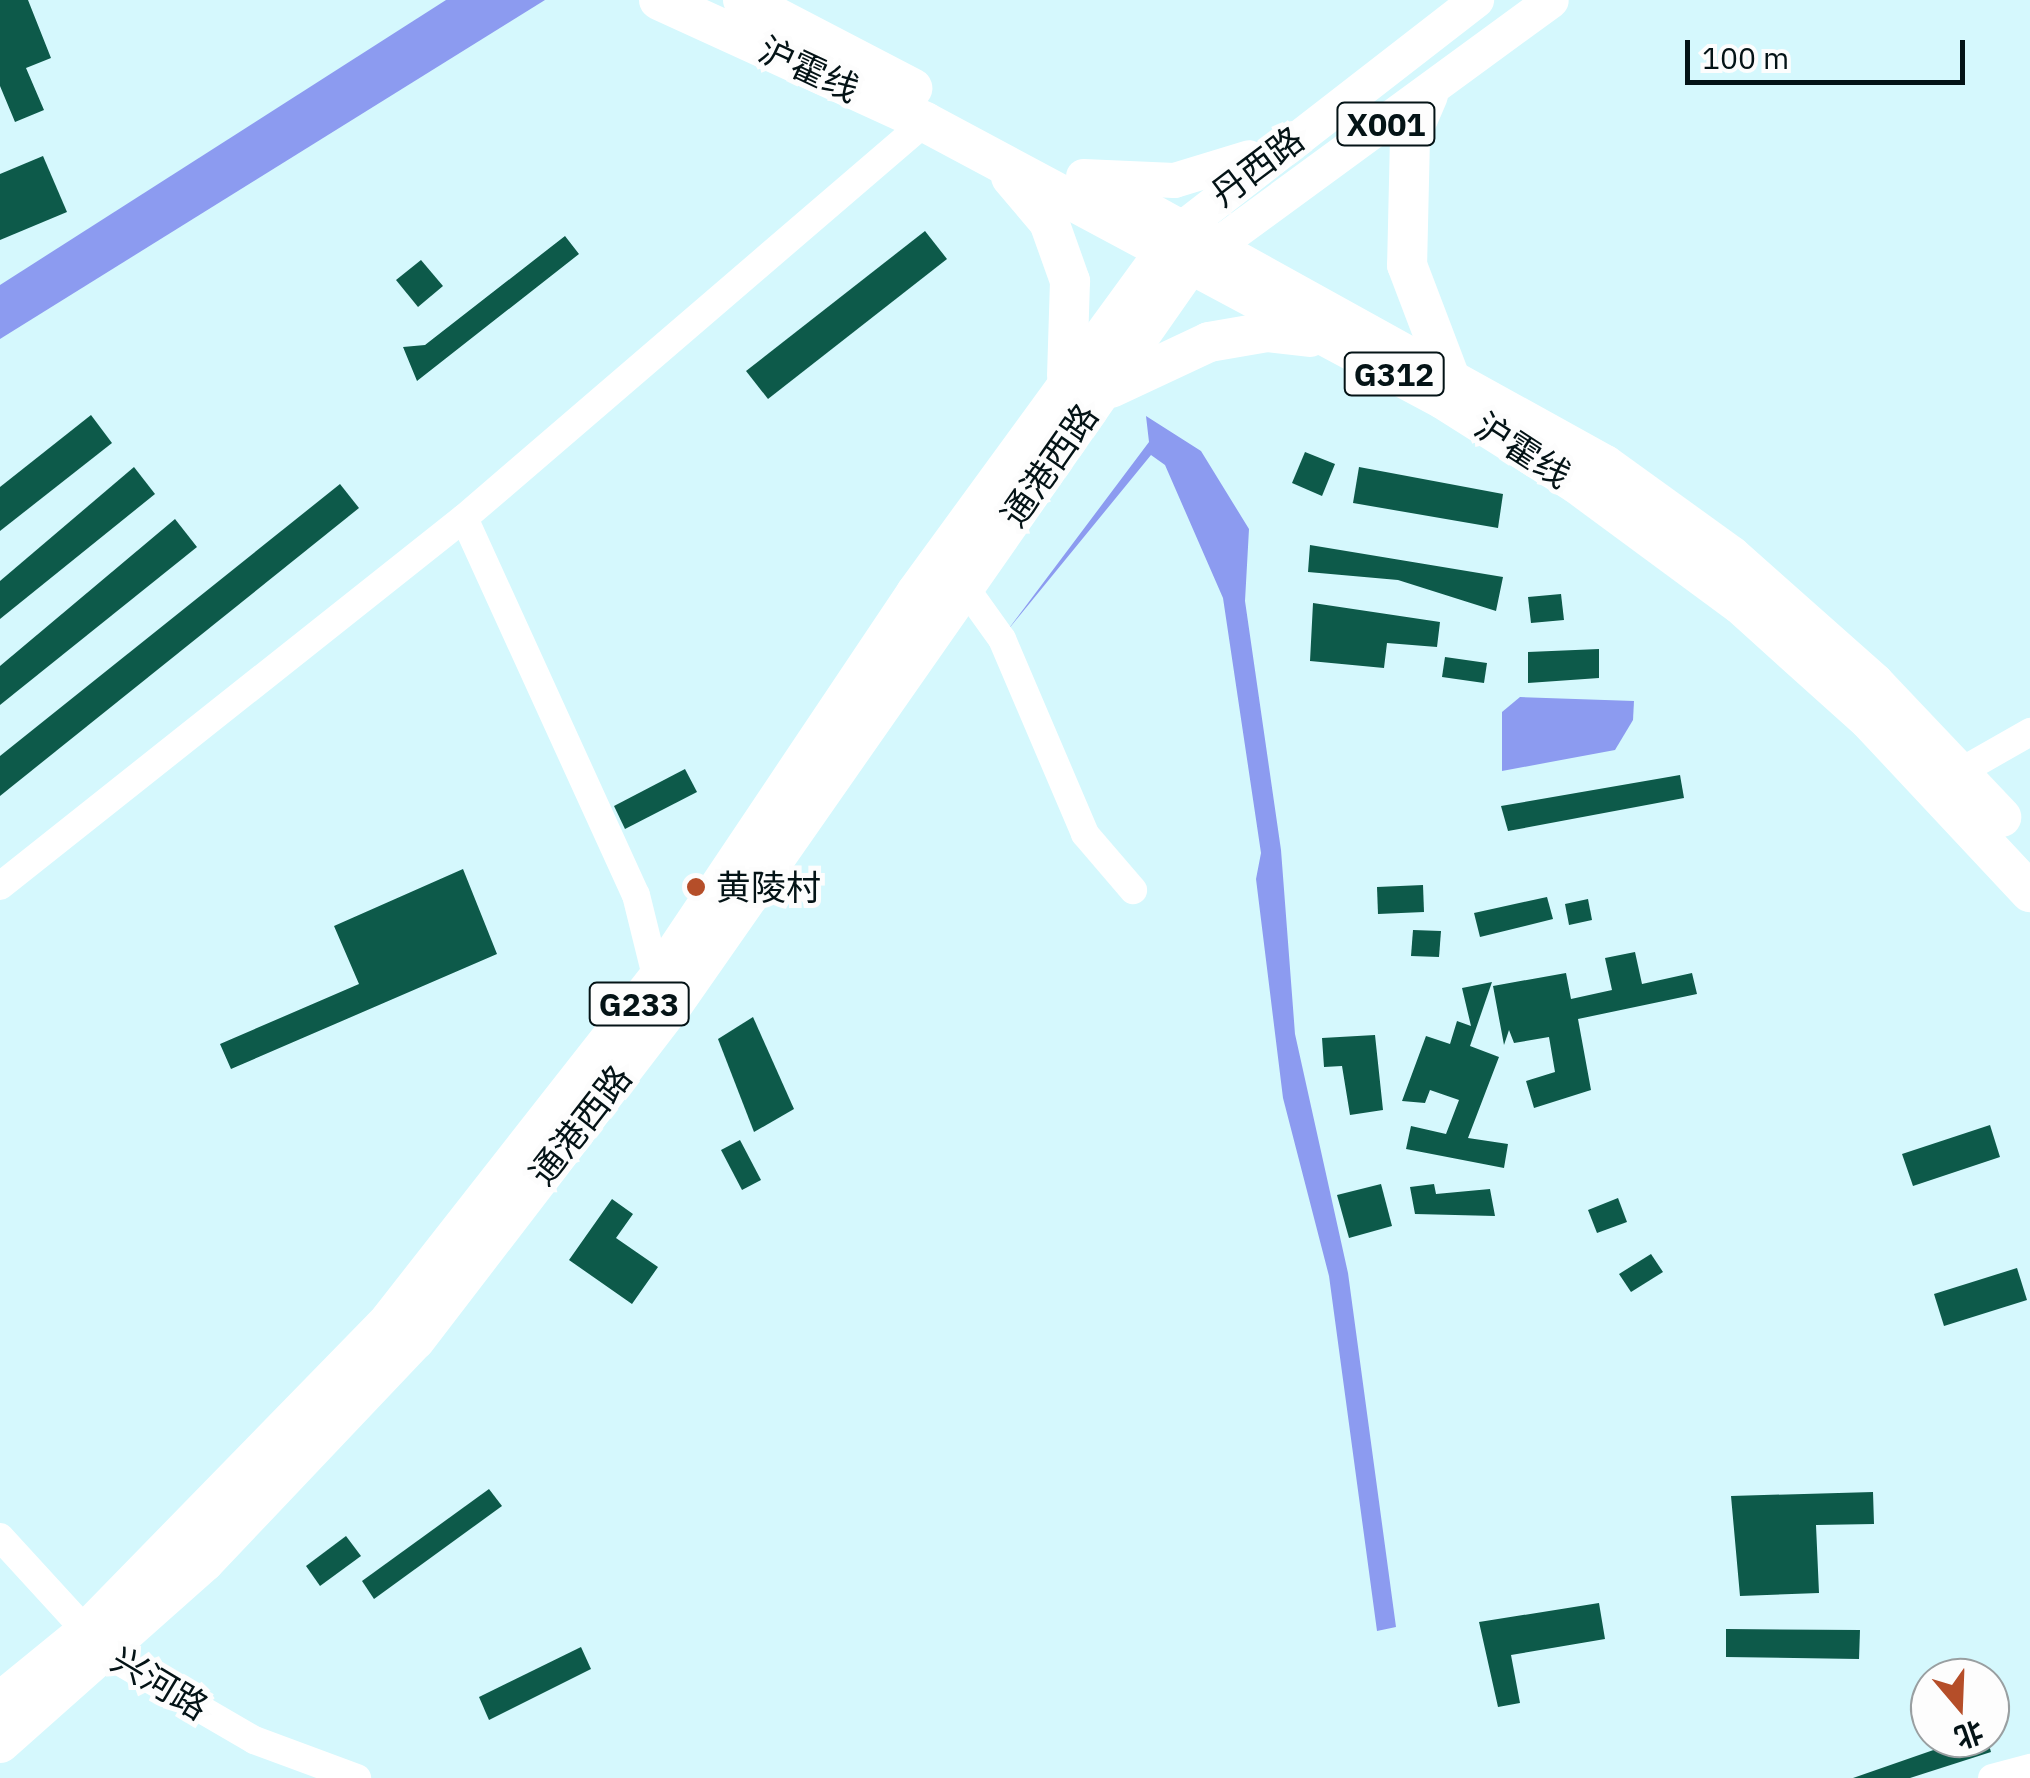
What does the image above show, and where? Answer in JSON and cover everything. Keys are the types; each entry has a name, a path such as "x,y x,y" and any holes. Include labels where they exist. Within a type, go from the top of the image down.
{"highway":[{"name":"沪霍线","path":"660,0 925,122 999,162 1188,245 1448,372 1604,464 1731,556 1960,772 2030,850"},
{"name":"沪霍线","path":"742,0 1082,176 1326,339 1560,473 1740,604 1869,720 2030,892"},
{"path":"1428,95 1410,138 1407,266 1448,372"},
{"path":"999,162 1048,222 1070,281 1077,398 1209,342 1266,332 1326,339"},
{"name":"通港西路","path":"0,1702 98,1643 390,1320 657,980 1188,245"},
{"name":"通港西路","path":"0,1743 98,1643 414,1340 674,1003 964,586 1077,398"}],"main road":[{"name":"丹西路","path":"1188,245 1324,116 1476,0"},
{"name":"丹西路","path":"1188,245 1428,95 1551,0"},
{"path":"1082,176 1174,180 1232,166 1324,116"}],"street":[{"path":"0,886 464,518 925,122"},
{"path":"464,518 636,894 657,980"},
{"path":"964,586 1002,639 1085,834 1133,890"},
{"path":"1960,772 2030,732"},
{"name":"兴河路","path":"0,1538 98,1643 254,1740 357,1778"},
{"path":"1992,1778 2030,1768"}],"water":[{"path":"446,0 545,0 0,339 0,285"},
{"path":"1146,416 1201,451 1249,529 1245,601 1281,850 1295,1034 1348,1273 1396,1627 1377,1631 1329,1276 1283,1098 1256,879 1261,853 1223,598 1165,465 1151,455 1007,631 1149,442"},
{"path":"1520,697 1634,701 1633,720 1615,750 1502,771 1502,712"}],"building":[{"path":"0,0 28,0 51,58 26,68 44,110 15,122 0,86"},
{"path":"43,156 67,212 0,240 0,174"},
{"path":"925,231 947,259 768,399 746,371"},
{"path":"565,236 579,254 417,381 403,347 425,345"},
{"path":"421,260 443,286 418,307 396,280"},
{"path":"91,415 112,443 0,531 0,487"},
{"path":"1305,452 1335,464 1322,496 1292,483"},
{"path":"134,467 155,494 0,619 0,581"},
{"path":"1359,467 1503,494 1498,528 1353,503"},
{"path":"340,484 359,508 0,796 0,756"},
{"path":"175,519 197,547 0,705 0,666"},
{"path":"1310,545 1503,577 1496,611 1398,580 1308,572"},
{"path":"1561,594 1564,620 1531,623 1528,597"},
{"path":"1313,603 1440,622 1437,647 1387,643 1384,668 1310,661"},
{"path":"1599,649 1599,678 1528,683 1528,652"},
{"path":"1445,657 1487,663 1484,683 1442,677"},
{"path":"685,769 697,792 625,829 614,806"},
{"path":"1680,775 1684,798 1508,831 1501,806"},
{"path":"463,869 497,954 231,1069 220,1044 359,984 334,926"},
{"path":"1423,885 1424,912 1378,914 1377,887"},
{"path":"1547,897 1553,919 1480,937 1474,913"},
{"path":"1588,899 1592,920 1569,925 1565,904"},
{"path":"1413,930 1441,931 1439,957 1411,956"},
{"path":"1635,952 1642,984 1692,973 1697,994 1578,1019 1591,1090 1534,1108 1526,1081 1555,1072 1549,1037 1514,1043 1509,1030 1504,1045 1493,986 1566,973 1571,999 1612,990 1605,958"},
{"path":"1492,982 1470,1046 1499,1057 1468,1138 1508,1144 1504,1168 1406,1149 1411,1126 1446,1134 1459,1100 1430,1090 1425,1103 1402,1101 1426,1036 1450,1044 1457,1021 1471,1026 1462,988"},
{"path":"753,1017 794,1109 754,1132 718,1039"},
{"path":"1375,1035 1383,1110 1350,1115 1342,1066 1324,1067 1322,1038"},
{"path":"1990,1125 2000,1157 1913,1186 1902,1154"},
{"path":"740,1140 761,1180 742,1190 721,1150"},
{"path":"1381,1184 1392,1226 1349,1238 1337,1195"},
{"path":"1434,1184 1436,1194 1490,1189 1495,1216 1415,1214 1410,1187"},
{"path":"1618,1198 1627,1222 1597,1233 1588,1210"},
{"path":"612,1199 633,1214 616,1238 658,1267 632,1304 569,1260"},
{"path":"1651,1254 1663,1272 1631,1292 1619,1274"},
{"path":"2017,1268 2027,1300 1944,1326 1934,1294"},
{"path":"489,1489 502,1506 374,1599 362,1581"},
{"path":"1873,1492 1874,1524 1816,1525 1819,1593 1740,1596 1731,1496"},
{"path":"346,1536 361,1556 320,1586 306,1566"},
{"path":"1599,1603 1605,1639 1511,1655 1520,1703 1498,1707 1479,1622"},
{"path":"1726,1629 1860,1630 1859,1659 1726,1657"},
{"path":"581,1647 591,1669 489,1720 479,1697"},
{"path":"1910,1758 1972,1758 1910,1778 1853,1778"}],"place":[{"name":"黄陵村","path":"696,887"}]}
